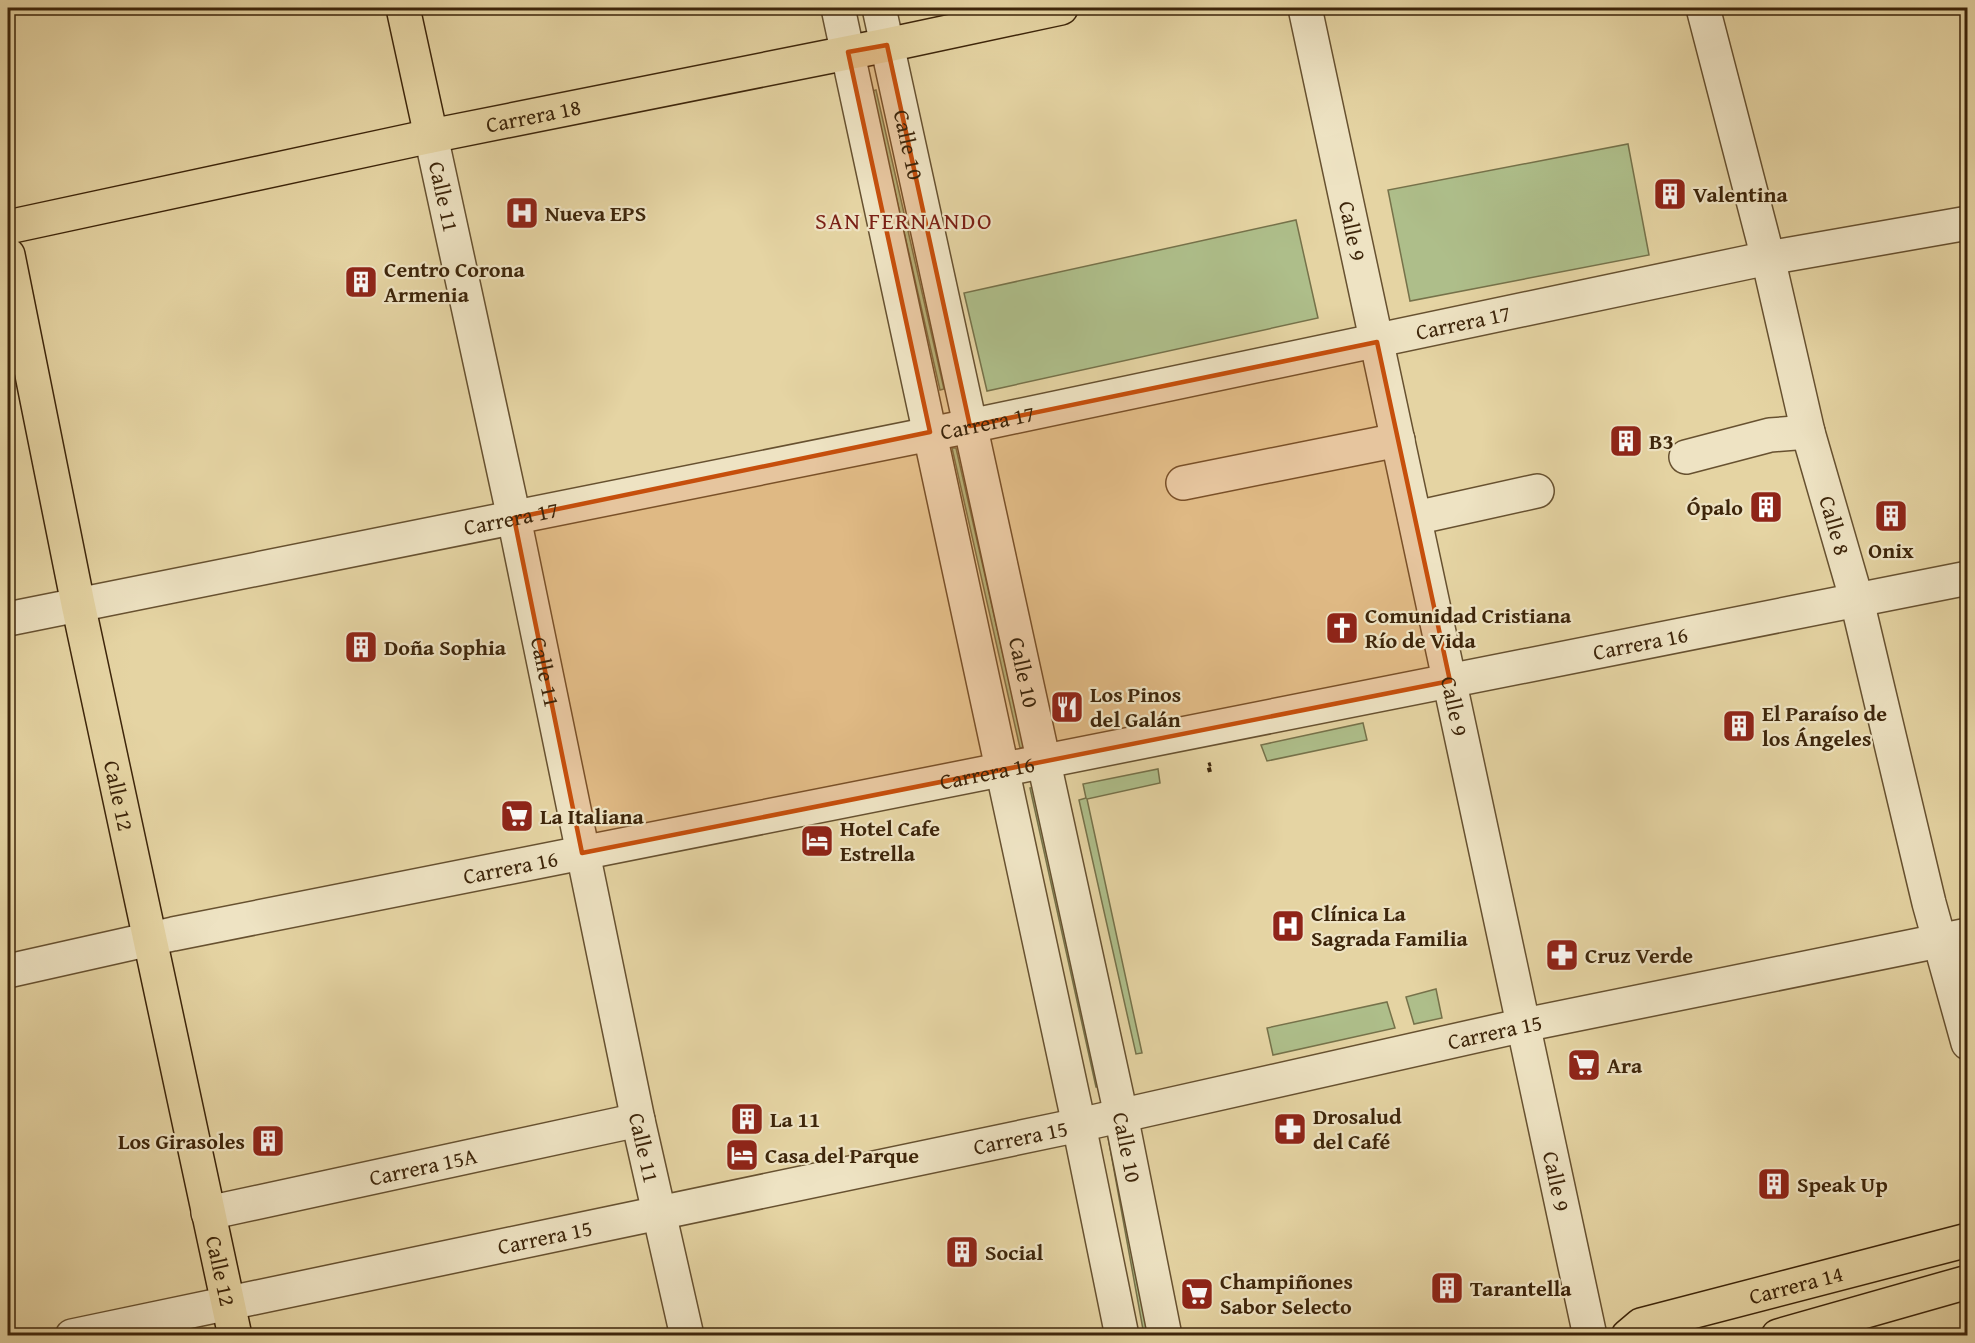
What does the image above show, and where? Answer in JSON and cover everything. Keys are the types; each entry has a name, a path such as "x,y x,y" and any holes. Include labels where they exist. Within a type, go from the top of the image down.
{"main road":[{"name":"Calle 11","path":"403,8 431,136"},
{"name":"Carrera 18","path":"8,227 431,136 1060,8"},
{"name":"Calle 12","path":"8,255 78,604 235,1335"},
{"name":"Carrera 14","path":"1628,1335 1641,1325 1968,1240"},
{"name":"Carrera 14","path":"1778,1335 1968,1282"}],"street":[{"name":"Calle 10","path":"838,8 1079,1125 1122,1335"},
{"name":"Calle 10","path":"879,8 1121,1115 1165,1335"},
{"name":"Calle 9","path":"1305,8 1590,1335"},
{"name":"Calle 8","path":"1703,8 1768,258 1808,432 1954,938 1968,1042"},
{"name":"Calle 11","path":"431,136 514,518 638,1120 687,1335"},
{"name":"Carrera 17","path":"8,619 930,432 970,426 1768,258 1968,223"},
{"path":"1686,456 1770,435 1808,432"},
{"path":"1184,483 1398,440"},
{"path":"1415,518 1537,491"},
{"name":"Carrera 16","path":"8,971 149,939 1968,578"},
{"name":"Carrera 15","path":"72,1335 1079,1125 1524,1024 1954,938"},
{"name":"Carrera 15A","path":"208,1213 638,1120"}],"highlighted area":[{"path":"887,45 970,426 1377,342 1450,681 582,853 514,518 930,432 848,52"}],"green space":[{"path":"876,90 944,389 940,390 872,91"},
{"path":"1628,144 1649,255 1410,301 1388,190"},
{"path":"1296,220 1318,318 987,391 964,293"},
{"path":"952,448 956,448 1024,747 1020,748"},
{"path":"1363,723 1367,740 1267,761 1261,745"},
{"path":"1158,769 1160,783 1087,799 1142,1053 1136,1054 1079,800 1086,798 1083,784"},
{"path":"1034,787 1100,1087 1096,1087 1030,788"},
{"path":"1436,989 1442,1018 1414,1024 1406,997"},
{"path":"1387,1002 1395,1028 1273,1055 1267,1028"},
{"path":"1108,1137 1112,1137 1148,1335 1144,1335"}],"place":[{"name":"Valentina","path":"1670,194"},
{"name":"Nueva EPS","path":"522,213"},
{"name":"Centro Corona Armenia","path":"361,282"},
{"name":"B3","path":"1626,441"},
{"name":"Ópalo","path":"1766,507"},
{"name":"Onix","path":"1891,516"},
{"name":"Comunidad Cristiana Río de Vida","path":"1342,628"},
{"name":"Doña Sophia","path":"361,647"},
{"name":"Los Pinos del Galán","path":"1067,707"},
{"name":"El Paraíso de los Ángeles","path":"1739,726"},
{"name":"La Italiana","path":"517,816"},
{"name":"Hotel Cafe Estrella","path":"817,841"},
{"name":"Clínica La Sagrada Familia","path":"1288,926"},
{"name":"Cruz Verde","path":"1562,955"},
{"name":"Ara","path":"1584,1065"},
{"name":"La 11","path":"747,1119"},
{"name":"Drosalud del Café","path":"1290,1129"},
{"name":"Los Girasoles","path":"268,1141"},
{"name":"Casa del Parque","path":"742,1155"},
{"name":"Speak Up","path":"1774,1184"},
{"name":"Social","path":"962,1252"},
{"name":"Tarantella","path":"1447,1288"},
{"name":"Champiñones Sabor Selecto","path":"1197,1294"}],"district":[{"name":"SAN FERNANDO","path":"904,220"}]}
